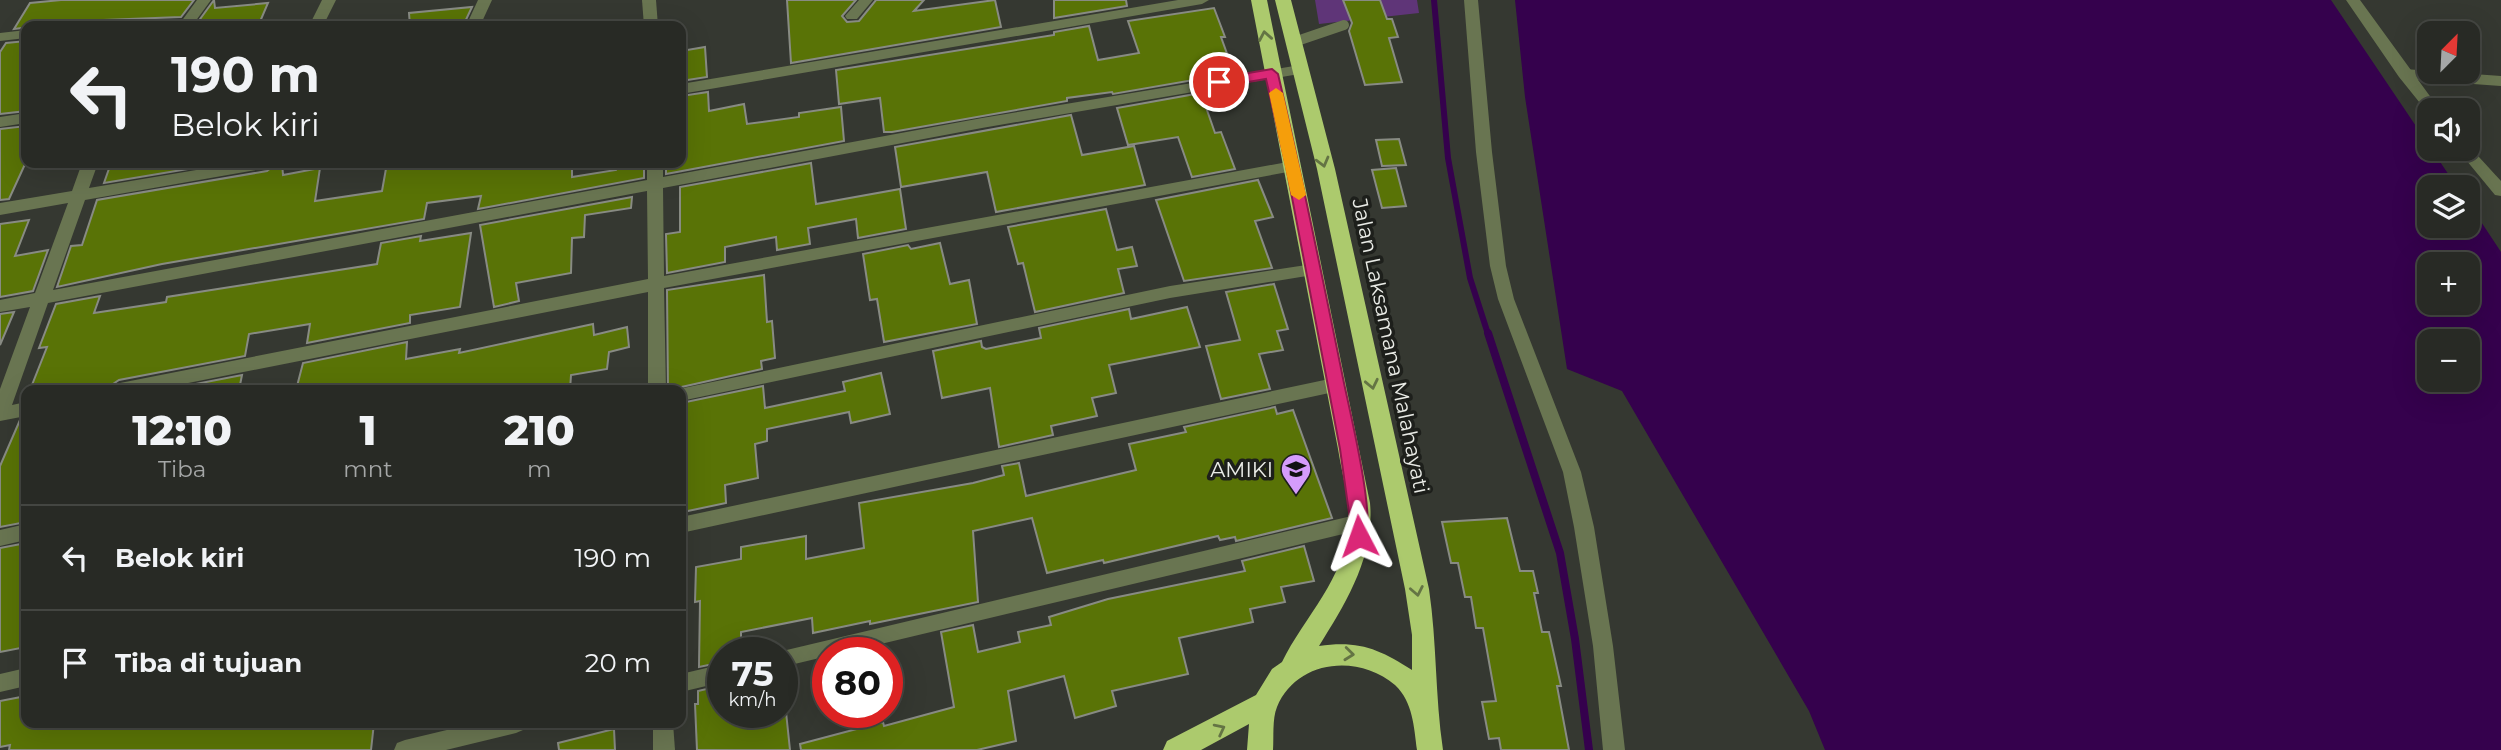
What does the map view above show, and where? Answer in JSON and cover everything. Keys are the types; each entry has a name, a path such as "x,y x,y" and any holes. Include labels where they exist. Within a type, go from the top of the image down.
{"highway":[{"path":"1259,0 1334,385 1349,449 1360,522 1355,551 1340,586 1293,666 1269,690 1262,705 1258,727 1260,750"},
{"name":"Jalan Laksamana Malahayati","path":"1283,0 1326,169 1417,589 1424,635 1425,706 1431,729 1430,750"},
{"path":"1293,666 1313,656 1335,652 1379,660 1398,672 1414,688 1425,706"},
{"path":"1176,750 1262,705"}],"street":[{"path":"189,21 204,0"},
{"path":"318,21 329,0"},
{"path":"475,21 485,0"},
{"path":"649,0 651,21"},
{"path":"852,16 866,0"},
{"path":"686,88 1202,0"},
{"path":"1471,0 1484,152 1499,267 1506,299 1572,472 1584,527 1602,646 1614,750"},
{"path":"2353,0 2423,98"},
{"path":"0,37 21,35"},
{"path":"0,306 982,123 1300,70"},
{"path":"0,122 21,119"},
{"path":"2475,161 2501,191"},
{"path":"145,385 654,284 1293,166"},
{"path":"0,414 88,168"},
{"path":"0,209 238,168"},
{"path":"655,168 656,385"},
{"path":"686,393 1170,292 1313,270"},
{"path":"686,524 1334,385"},
{"path":"0,414 21,410"},
{"path":"798,655 1360,522"},
{"path":"0,538 21,534"},
{"path":"686,681 707,676"},
{"path":"0,683 21,678"},
{"path":"405,750 495,728"},
{"path":"663,728 664,750"}],"lane":[{"path":"1294,42 1344,24"},
{"path":"2404,74 2501,81"}],"shaded area":[{"path":"1315,0 1417,0 1419,13 1319,24"},
{"path":"1515,0 2331,0 2417,128 2417,161 2439,161 2449,175 2417,175 2417,238 2480,238 2480,220 2501,252 2501,750 1825,750 1809,711 1622,391 1567,369 1525,97"}],"building":[{"path":"61,0 194,0 181,17 21,21 21,28 14,29 30,3"},
{"path":"214,0 215,8 268,3 260,21 199,21"},
{"path":"787,0 856,0 842,16 847,22 859,21 876,0 924,0 914,11 995,0 1001,27 791,63"},
{"path":"1054,0 1126,0 1127,6 1054,18"},
{"path":"1343,0 1380,0 1387,19 1392,19 1398,37 1389,38 1402,82 1365,85 1349,31 1352,23"},
{"path":"472,7 465,21 410,21 409,13"},
{"path":"1214,8 1234,73 1113,94 1067,98 1067,101 892,132 884,132 880,98 839,104 836,70 1054,35 1054,32 1089,26 1098,60 1139,53 1128,21"},
{"path":"21,42 21,112 0,114 0,52 6,43"},
{"path":"705,47 707,77 686,80 686,50"},
{"path":"708,92 709,111 744,104 747,124 799,117 799,113 841,107 844,141 666,174 666,168 686,168 686,95"},
{"path":"1201,93 1215,133 1221,132 1235,169 1192,177 1178,137 1128,145 1117,108"},
{"path":"1071,115 1082,155 1134,146 1145,185 996,212 987,172 901,187 895,147"},
{"path":"21,127 21,168 23,168 9,199 0,200 0,129"},
{"path":"1399,139 1406,165 1382,166 1376,140"},
{"path":"811,163 816,204 900,189 906,229 858,238 856,219 808,228 810,244 777,250 776,237 725,247 725,262 667,273 666,234 680,232 680,187"},
{"path":"109,168 194,168 104,183"},
{"path":"271,168 282,168 283,175 320,168 315,201 382,191 386,168 572,168 572,177 616,168 644,168 644,178 478,209 481,196 427,203 424,219 162,264 57,287 71,246 82,245 97,200 267,171"},
{"path":"1396,168 1406,206 1382,208 1372,170"},
{"path":"1258,180 1273,217 1255,221 1272,268 1184,281 1156,200"},
{"path":"632,197 631,208 585,215 584,237 572,238 571,273 516,283 519,301 494,307 480,225"},
{"path":"1106,209 1117,250 1132,247 1137,266 1118,269 1124,293 1035,312 1023,263 1018,264 1008,227"},
{"path":"29,220 15,256 48,250 33,291 0,297 0,224"},
{"path":"471,233 460,307 410,315 410,323 307,343 310,324 249,334 245,356 119,380 112,385 32,385 47,347 39,348 56,304 100,296 94,313 166,302 167,297 377,264 381,243 421,236 420,241"},
{"path":"940,243 950,284 969,280 977,324 884,342 877,299 870,300 863,254 908,245 911,249"},
{"path":"764,275 767,322 772,321 775,358 761,361 762,369 686,386 668,385 667,290"},
{"path":"1274,284 1288,329 1277,331 1283,350 1259,354 1270,389 1221,399 1206,346 1240,340 1226,292"},
{"path":"1187,307 1200,347 1109,365 1116,393 1092,398 1097,416 1051,426 1053,435 999,447 990,388 942,398 933,351 981,341 982,347 986,349 1041,338 1039,328 1129,309 1131,319"},
{"path":"14,312 0,345 0,314"},
{"path":"593,324 594,335 627,327 629,347 609,352 607,369 571,375 570,385 297,385 303,363 407,342 406,359 460,349 459,353"},
{"path":"881,373 890,414 851,423 849,412 767,429 767,441 755,444 758,478 725,485 726,503 686,511 686,402 763,386 765,408 845,391 843,382"},
{"path":"242,375 240,385 191,385"},
{"path":"1275,407 1277,414 1293,410 1332,518 1236,541 1235,537 1220,540 1218,536 1104,563 1103,560 1047,573 1032,518 973,531 978,602 813,633 812,618 741,632 741,637 707,637 707,665 699,667 700,601 695,602 696,567 741,559 741,547 806,536 806,559 864,548 859,503 1004,475 1002,466 1019,463 1026,496 1136,470 1129,444 1186,432 1184,427"},
{"path":"20,420 21,523 0,527 0,466"},
{"path":"1507,518 1520,571 1533,571 1538,593 1534,593 1542,632 1549,632 1561,686 1557,686 1569,750 1501,750 1499,738 1489,739 1482,702 1496,701 1483,628 1476,628 1471,597 1465,597 1458,563 1451,563 1442,522"},
{"path":"21,544 21,648 0,652 0,548"},
{"path":"1304,546 1314,581 1281,587 1285,602 1250,609 1253,622 1179,638 1188,674 1112,691 1116,706 1075,718 1064,676 1008,691 1016,741 977,750 801,750 800,744 860,728 903,728 903,721 954,707 941,632 973,625 978,652 1020,642 1018,632 1051,625 1049,617 1108,599 1245,571 1242,561"},
{"path":"707,689 707,728 788,728 790,750 697,750 695,704 698,704 698,691"},
{"path":"21,697 21,728 373,728 371,750 9,750 10,745 0,747 0,701"},
{"path":"614,729 615,750 559,750 558,743"}],"waterway":[{"path":"1434,0 1448,158 1470,278 1488,334"},
{"path":"1488,333 1560,553 1575,639 1589,750"}],"slow traffic":[{"path":"1276,93 1299,195"}],"place":[{"name":"AMIKI","path":"1296,496"}],"route":[{"path":"1219,82 1272,74 1349,449 1360,522 1359,536"}]}
